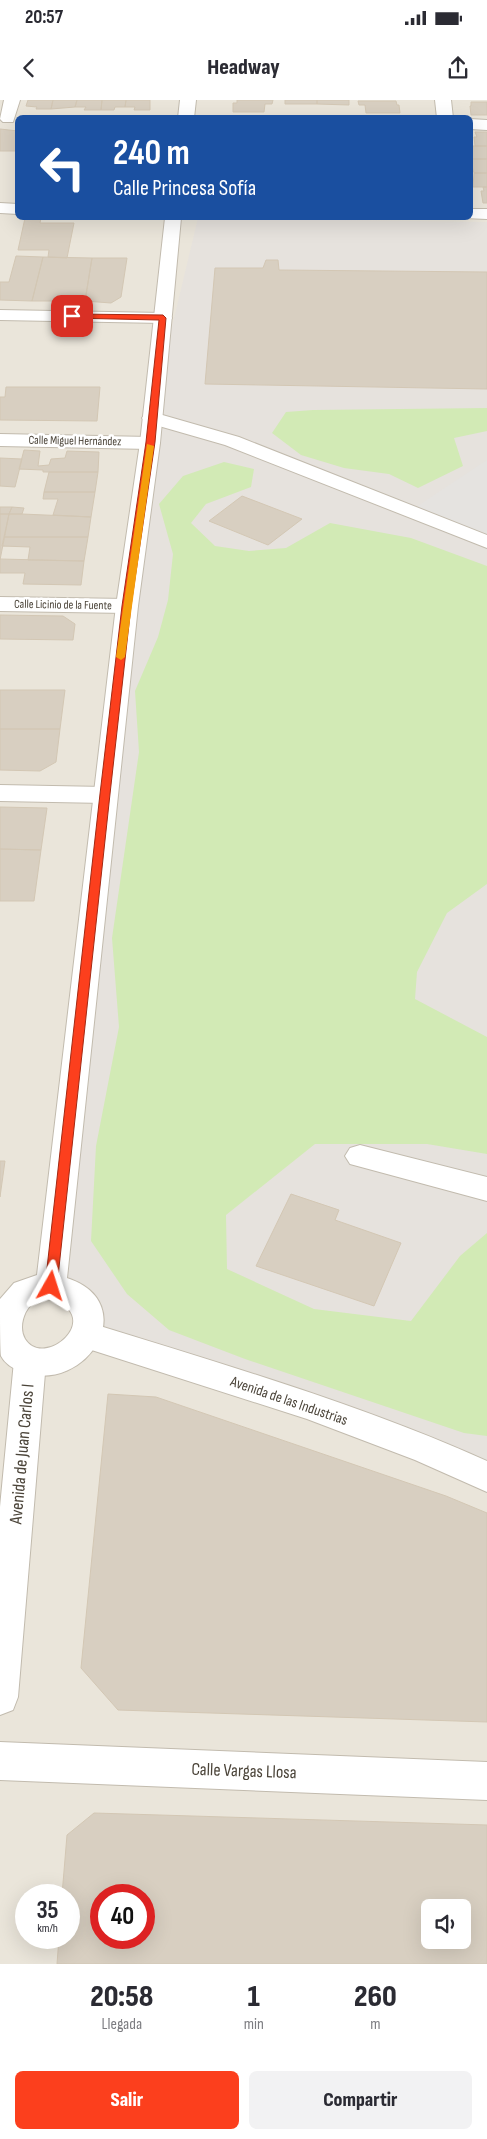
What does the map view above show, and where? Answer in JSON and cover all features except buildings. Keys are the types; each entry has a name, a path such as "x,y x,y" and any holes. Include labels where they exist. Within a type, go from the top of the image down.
{"street":[{"path":"8,119 12,100"},
{"path":"186,115 188,100"},
{"path":"443,100 445,115"},
{"path":"473,124 487,125"},
{"path":"0,208 15,209"},
{"path":"473,214 487,214"},
{"path":"51,1286 126,606 150,442 173,220"},
{"path":"0,315 163,318"},
{"path":"152,418 232,441 487,542"},
{"name":"Calle Miguel Hernández","path":"0,440 150,442"},
{"name":"Calle Licinio de la Fuente","path":"0,604 126,606"},
{"path":"0,793 105,794"},
{"path":"360,1156 487,1189"},
{"path":"51,1286 64,1288 84,1302 89,1318 86,1335 82,1344 64,1357 47,1362 18,1356 2,1338 2,1315 9,1305 27,1291 51,1286"},
{"name":"Avenida de las Industrias","path":"86,1335 310,1406 427,1450 487,1477"},
{"name":"Avenida de Juan Carlos I","path":"0,1697 30,1360"},
{"name":"Calle Vargas Llosa","path":"0,1761 487,1781"}],"shaded area":[{"path":"0,100 487,100 487,1964 0,1964"},
{"path":"198,220 487,222 487,1477 87,1335 64,1288 153,406"},
{"path":"487,460 487,542 410,511"}],"green space":[{"path":"487,408 487,431 454,438 463,466 418,488 389,474 344,468 301,455 272,433 286,412"},
{"path":"224,462 254,469 251,487 206,504 191,523 215,546 249,551 286,548 330,523 411,538 487,566 487,884 447,913 417,972 415,999 487,1037 487,1154 427,1144 315,1144 226,1215 227,1269 314,1309 411,1321 460,1256 487,1233 487,1436 464,1433 245,1359 169,1330 127,1294 91,1241 96,1146 119,1027 112,938 139,752 135,691 158,637 168,600 173,554 159,504 183,476"}],"slow traffic":[{"path":"121,657 126,606 150,446"}],"route":[{"path":"51,1286 126,606 150,442 163,318 72,316"}]}
